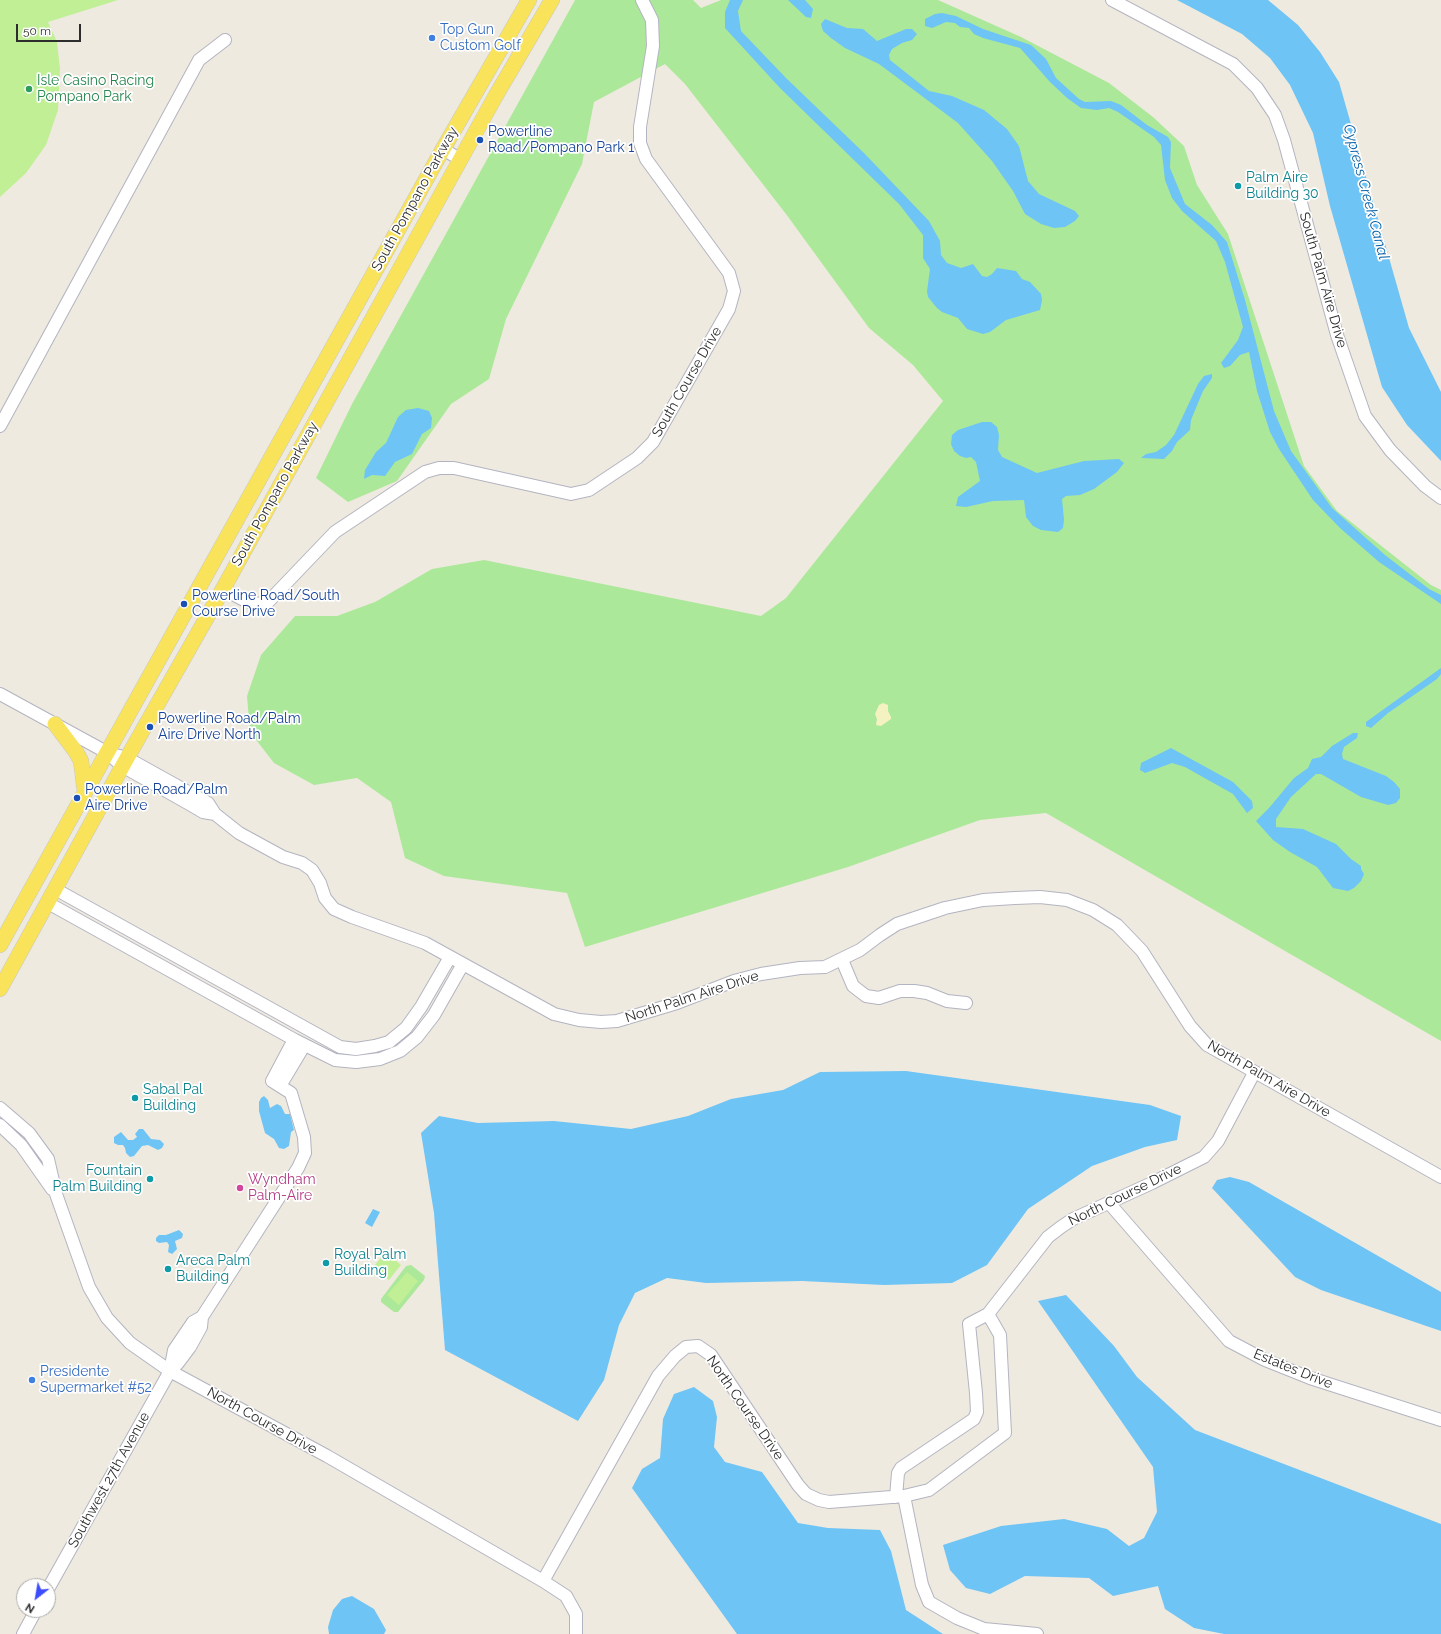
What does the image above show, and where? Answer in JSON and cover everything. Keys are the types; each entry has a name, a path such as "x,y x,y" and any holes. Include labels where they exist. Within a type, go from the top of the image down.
{"main road":[{"name":"South Pompano Parkway","path":"0,944 108,753 443,149 529,0"},
{"name":"South Pompano Parkway","path":"0,989 124,762 223,589 461,160 552,0"},
{"path":"223,589 222,563 262,491 265,480 265,469"},
{"path":"55,724 81,761 85,793"}],"street":[{"name":"South Course Drive","path":"223,589 246,601 259,604 269,602 335,532 425,472 439,468 454,468 572,494 589,490 637,458 653,442 729,309 734,291 729,273 646,159 640,143 640,127 653,46 652,20 642,0"},
{"name":"South Palm Aire Drive","path":"1112,0 1233,64 1257,88 1275,115 1284,140 1337,336 1365,416 1390,450 1425,486 1441,498"},
{"path":"0,426 199,60 225,40"},
{"path":"443,149 461,160"},
{"name":"North Palm Aire Drive","path":"0,694 124,762 208,804 215,814 239,833 283,857 302,863 312,870 325,898 334,909 425,943 554,1014 579,1020 601,1022 617,1021 677,1003 734,981 761,974 800,968 825,967 860,950 880,934 897,924 945,908 983,900 1040,896 1067,900 1093,910 1117,925 1142,951 1190,1026 1207,1045 1254,1073 1441,1177"},
{"path":"55,889 340,1047 356,1049 390,1042 406,1028 421,1007 450,957"},
{"path":"48,903 295,1040 335,1060 356,1062 380,1059 400,1051 417,1037 434,1015 463,964"},
{"path":"150,960 157,946"},
{"path":"842,960 853,986 866,996 878,998 900,991 914,991 927,993 947,1001 966,1002"},
{"path":"219,998 225,984"},
{"name":"Southwest 27th Avenue","path":"54,1578 170,1371 174,1350 193,1322 202,1317 298,1168 305,1153 304,1137 291,1094 276,1083 301,1050 295,1040"},
{"name":"North Course Drive","path":"1037,1634 984,1629 957,1618 929,1602 922,1585 900,1497 898,1473 901,1468 974,1419 977,1412 970,1324 988,1314 1048,1237 1073,1219 1204,1157 1218,1141 1254,1073"},
{"name":"North Course Drive","path":"0,1108 24,1128 48,1159 56,1194 84,1274 100,1308 115,1329 130,1343 170,1371 327,1456 543,1581 566,1596 576,1614 576,1634"},
{"name":"North Course Drive","path":"0,1125 21,1145 56,1194"},
{"name":"Estates Drive","path":"1109,1203 1229,1341 1265,1360 1310,1378 1441,1420"},
{"name":"North Course Drive","path":"543,1581 658,1376 675,1356 686,1347 698,1346 711,1355 798,1485 806,1494 819,1500 829,1502 900,1497 929,1490 1005,1433 1000,1335 988,1314"},
{"path":"23,1634 32,1618"}],"green space":[{"name":"Isle Casino Racing Pompano Park","path":"0,0 118,0 48,22 57,42 60,69 58,110 46,145 26,173 0,197"},
{"path":"575,0 693,0 701,8 721,0 938,0 1021,37 1109,83 1153,117 1184,146 1197,185 1228,234 1304,466 1337,511 1431,585 1441,590 1441,1041 1046,813 980,820 848,867 585,947 567,893 444,876 405,858 391,802 357,778 314,785 274,763 250,732 247,696 261,655 295,616 337,616 375,602 432,569 484,560 761,616 786,598 943,401 913,365 869,328 786,214 685,84 665,64 594,102 582,164 506,319 489,379 451,404 397,481 348,502 316,478 352,404"},
{"path":"386,1252 401,1265 389,1280 373,1267"},
{"path":"411,1265 425,1276 424,1280 398,1312 394,1312 381,1302 381,1299 406,1266"},
{"path":"407,1272 418,1281 399,1305 387,1295"}],"sand":[{"path":"883,703 888,705 888,711 891,719 881,726 876,725 877,719 875,714 879,705"}],"water":[{"path":"730,0 743,0 738,11 741,31 786,78 864,153 929,221 940,241 941,255 947,263 961,268 973,264 982,276 987,277 997,268 1016,271 1022,279 1030,282 1041,294 1042,300 1040,310 1006,320 990,332 983,334 967,329 958,318 942,312 937,308 928,297 927,291 930,269 923,258 923,235 899,204 780,88 725,28 725,12"},
{"path":"788,0 805,0 813,9 811,18 806,17"},
{"name":"Cypress Creek Canal","path":"1177,0 1268,0 1298,25 1320,52 1339,82 1409,328 1441,392 1441,461 1407,425 1382,387 1330,206 1313,133 1290,85 1270,58 1242,34"},
{"path":"942,13 956,16 983,29 1031,45 1046,59 1056,78 1079,99 1085,102 1111,101 1121,105 1147,125 1168,137 1171,142 1170,168 1185,204 1212,225 1227,242 1245,300 1274,411 1291,451 1332,508 1385,555 1429,589 1441,595 1441,604 1379,562 1340,528 1313,500 1279,449 1270,432 1257,391 1249,352 1240,355 1230,366 1224,368 1221,363 1238,340 1243,327 1225,262 1216,241 1182,211 1172,198 1165,180 1161,145 1154,137 1118,112 1109,108 1097,110 1081,108 1067,98 1050,82 1020,48 983,38 974,34 969,28 960,27 955,23 946,22 932,28 925,26 925,19 935,14"},
{"path":"825,19 847,28 863,29 877,41 906,29 912,29 917,34 912,40 902,43 892,49 889,55 890,60 929,91 952,96 984,110 1007,129 1019,146 1028,181 1039,194 1075,211 1079,216 1075,221 1065,227 1054,228 1041,224 1025,214 1013,191 992,161 958,123 879,64 845,48 831,38 823,31 821,24"},
{"path":"1212,374 1212,378 1203,391 1191,420 1190,430 1177,442 1172,451 1164,459 1141,458 1146,454 1156,452 1166,445 1174,435 1198,384 1204,376"},
{"path":"418,408 429,411 432,418 431,428 422,434 412,454 395,462 385,476 372,475 364,479 365,470 376,452 386,443 398,417 406,410"},
{"path":"982,422 991,422 997,427 999,435 998,450 1002,457 1037,473 1084,461 1119,459 1124,463 1117,472 1094,489 1080,495 1066,496 1062,499 1064,520 1063,528 1058,532 1041,530 1033,526 1026,517 1024,500 993,501 966,507 956,506 958,497 980,481 976,462 971,457 966,458 960,456 954,451 951,444 952,435 958,430"},
{"path":"1441,668 1441,674 1437,679 1388,713 1371,728 1366,726 1366,722"},
{"path":"1353,733 1358,733 1357,738 1344,747 1342,754 1343,759 1386,776 1394,782 1400,789 1400,798 1396,803 1388,805 1361,797 1321,774 1316,774 1291,797 1276,819 1276,827 1303,829 1336,844 1351,859 1361,866 1364,874 1361,881 1354,888 1348,891 1333,888 1317,867 1290,852 1273,840 1256,821 1294,778 1308,768 1312,759 1321,757 1332,746"},
{"path":"1171,748 1233,782 1252,801 1253,808 1247,813 1233,794 1185,767 1172,763 1145,773 1140,770 1141,763"},
{"path":"906,1071 1150,1105 1181,1116 1177,1140 1145,1147 1092,1166 1028,1209 987,1265 952,1283 884,1285 802,1281 706,1283 667,1278 635,1293 619,1325 604,1380 578,1421 445,1350 434,1213 421,1133 439,1116 478,1123 554,1121 631,1129 688,1116 731,1099 783,1090 820,1072"},
{"path":"264,1096 268,1100 270,1108 277,1104 281,1106 285,1114 290,1114 294,1130 291,1132 289,1146 284,1149 279,1148 274,1139 265,1133 259,1111 259,1102"},
{"path":"139,1129 143,1129 151,1139 160,1140 164,1144 162,1148 158,1150 148,1145 142,1146 134,1156 130,1157 126,1153 123,1145 114,1143 114,1137 121,1132 128,1140 133,1140 137,1137 135,1134"},
{"path":"1230,1177 1249,1182 1441,1292 1441,1331 1321,1290 1295,1277 1212,1188 1217,1180"},
{"path":"373,1209 380,1212 372,1227 365,1223"},
{"path":"179,1230 183,1234 182,1238 175,1241 177,1249 172,1254 168,1252 169,1245 167,1242 159,1243 156,1241 156,1238 159,1235 166,1235"},
{"path":"1066,1295 1114,1346 1137,1377 1195,1430 1441,1524 1441,1634 1224,1634 1194,1628 1165,1609 1158,1586 1113,1596 1089,1578 1025,1576 990,1594 966,1588 950,1570 943,1545 1001,1526 1064,1519 1107,1529 1129,1546 1144,1538 1157,1512 1153,1467 1038,1301"},
{"path":"694,1387 713,1401 717,1417 714,1447 725,1462 762,1472 798,1523 828,1528 880,1530 891,1551 906,1610 943,1634 737,1634 632,1488 642,1469 660,1458 663,1419 674,1394"},
{"path":"352,1596 374,1609 386,1630 384,1634 329,1634 328,1627 333,1610 342,1599"}],"place":[{"name":"Top Gun Custom Golf","path":"432,38"},
{"name":"Isle Casino Racing Pompano Park","path":"29,89"},
{"name":"Powerline Road/Pompano Park 1","path":"480,140"},
{"name":"Palm Aire Building 30","path":"1238,186"},
{"name":"Powerline Road/South Course Drive","path":"184,604"},
{"name":"Powerline Road/Palm Aire Drive North","path":"150,727"},
{"name":"Powerline Road/Palm Aire Drive","path":"77,798"},
{"name":"Sabal Pal Building","path":"135,1098"},
{"name":"Fountain Palm Building","path":"150,1179"},
{"name":"Wyndham Palm-Aire","path":"240,1188"},
{"name":"Royal Palm Building","path":"326,1263"},
{"name":"Areca Palm Building","path":"168,1269"},
{"name":"Presidente Supermarket #52","path":"32,1380"}]}
